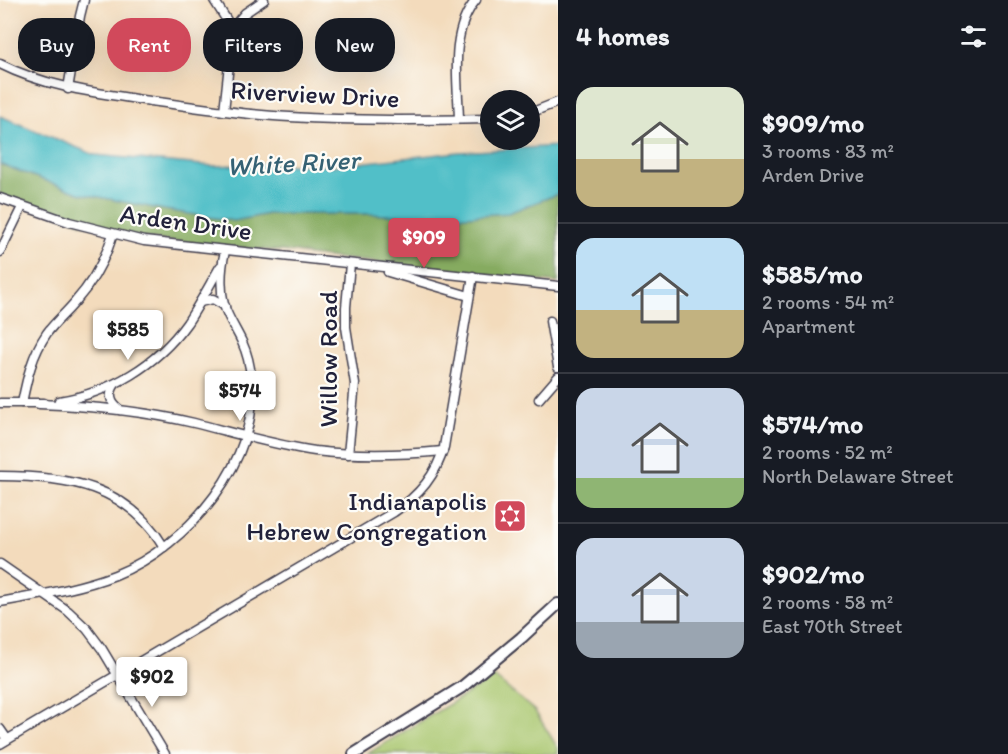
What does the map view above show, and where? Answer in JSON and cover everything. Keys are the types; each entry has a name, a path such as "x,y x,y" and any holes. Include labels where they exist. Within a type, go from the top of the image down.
{"main road":[{"path":"354,754 462,687 558,604"}],"street":[{"path":"68,89 84,0"},
{"path":"214,0 225,18"},
{"path":"240,18 264,0"},
{"path":"459,119 459,34 465,16 476,0"},
{"name":"Riverview Drive","path":"0,64 35,80 68,89 224,111 280,117 341,119 480,119"},
{"path":"224,111 228,72"},
{"path":"540,109 558,102"},
{"name":"Arden Drive","path":"0,198 22,207 144,242 275,254 371,267 558,286"},
{"path":"0,252 22,207"},
{"path":"22,403 30,367 40,344 92,280 108,253 113,234"},
{"path":"0,602 87,584 115,575 142,561 164,547 195,519 214,496 232,468 245,437 252,396 250,365 225,306 221,284 225,251"},
{"path":"39,404 74,398 115,383 142,367 167,346 186,325 222,264"},
{"name":"Willow Road","path":"348,454 355,384 346,327 350,264"},
{"name":"Arden Drive","path":"371,267 469,296"},
{"path":"0,729 4,742 402,507 419,493 430,479 443,451 473,276"},
{"path":"200,303 213,299 225,306"},
{"path":"550,321 558,367"},
{"path":"539,399 558,377"},
{"path":"115,383 111,397 112,403 120,410"},
{"path":"0,403 78,405 120,410 192,422 245,437 348,454 400,455 443,451"},
{"path":"0,476 54,479 87,485 107,493 141,517 152,528 164,547"},
{"path":"0,564 68,611 87,629 102,649 165,754"}],"green space":[{"path":"0,164 79,193 234,221 268,214 369,214 437,218 508,213 558,194 558,283 296,252 190,244 127,235 79,222 0,195"},
{"path":"494,677 535,711 558,748 558,754 367,754"}],"water":[{"path":"0,116 95,155 213,166 267,164 331,166 459,152 540,150 540,147 558,146 558,194 508,213 437,218 369,214 268,214 234,221 79,193 0,164"}],"place":[{"name":"Indianapolis Hebrew Congregation","path":"510,516"}],"water label":[{"name":"White River","path":"293,163"}]}
